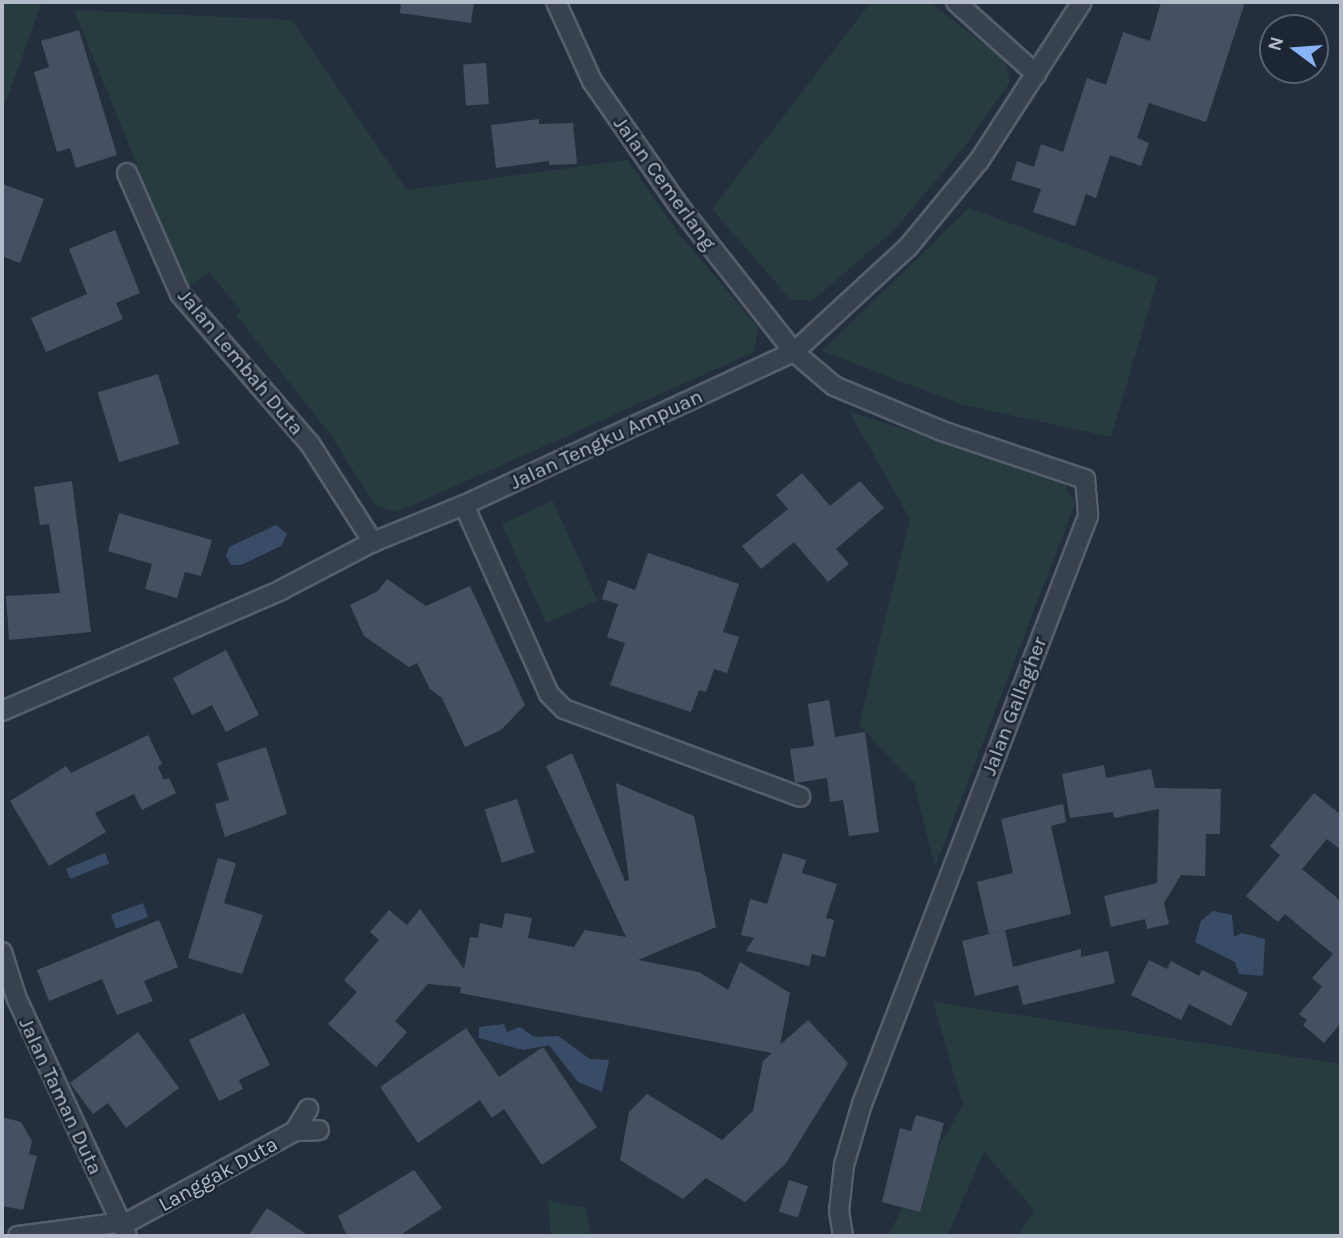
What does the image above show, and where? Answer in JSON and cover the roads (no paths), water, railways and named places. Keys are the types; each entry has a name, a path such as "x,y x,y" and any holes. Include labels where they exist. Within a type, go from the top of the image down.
{"street":[{"name":"Jalan Cemerlang","path":"556,2 592,81 679,206 794,352"},
{"path":"956,2 1036,74"},
{"name":"Jalan Tengku Ampuan","path":"2,711 281,590 373,542 464,505 794,352 908,247 979,161 1082,2"},
{"name":"Jalan Lembah Duta","path":"127,173 180,294 310,444 373,542"},
{"name":"Jalan Gallagher","path":"794,352 834,386 942,431 1085,479 1090,501 1088,516 862,1104 844,1165 839,1211 843,1236"},
{"path":"464,505 549,694 564,709 800,797"},
{"name":"Jalan Taman Duta","path":"2,952 17,999 123,1230"},
{"path":"295,1131 308,1109"},
{"path":"295,1131 318,1130"},
{"name":"Langgak Duta","path":"18,1236 123,1230 141,1217 295,1131"}],"water":[{"path":"276,525 287,534 281,546 241,565 231,565 226,556 229,547"},
{"path":"105,853 109,863 70,879 66,869"},
{"path":"143,903 148,917 116,929 111,915"},
{"path":"1213,911 1232,915 1234,937 1242,933 1265,939 1263,976 1239,974 1235,962 1195,942 1201,921"},
{"path":"504,1024 507,1032 520,1027 534,1037 558,1036 590,1059 609,1060 602,1092 578,1082 549,1045 523,1050 479,1038 479,1027"}]}
